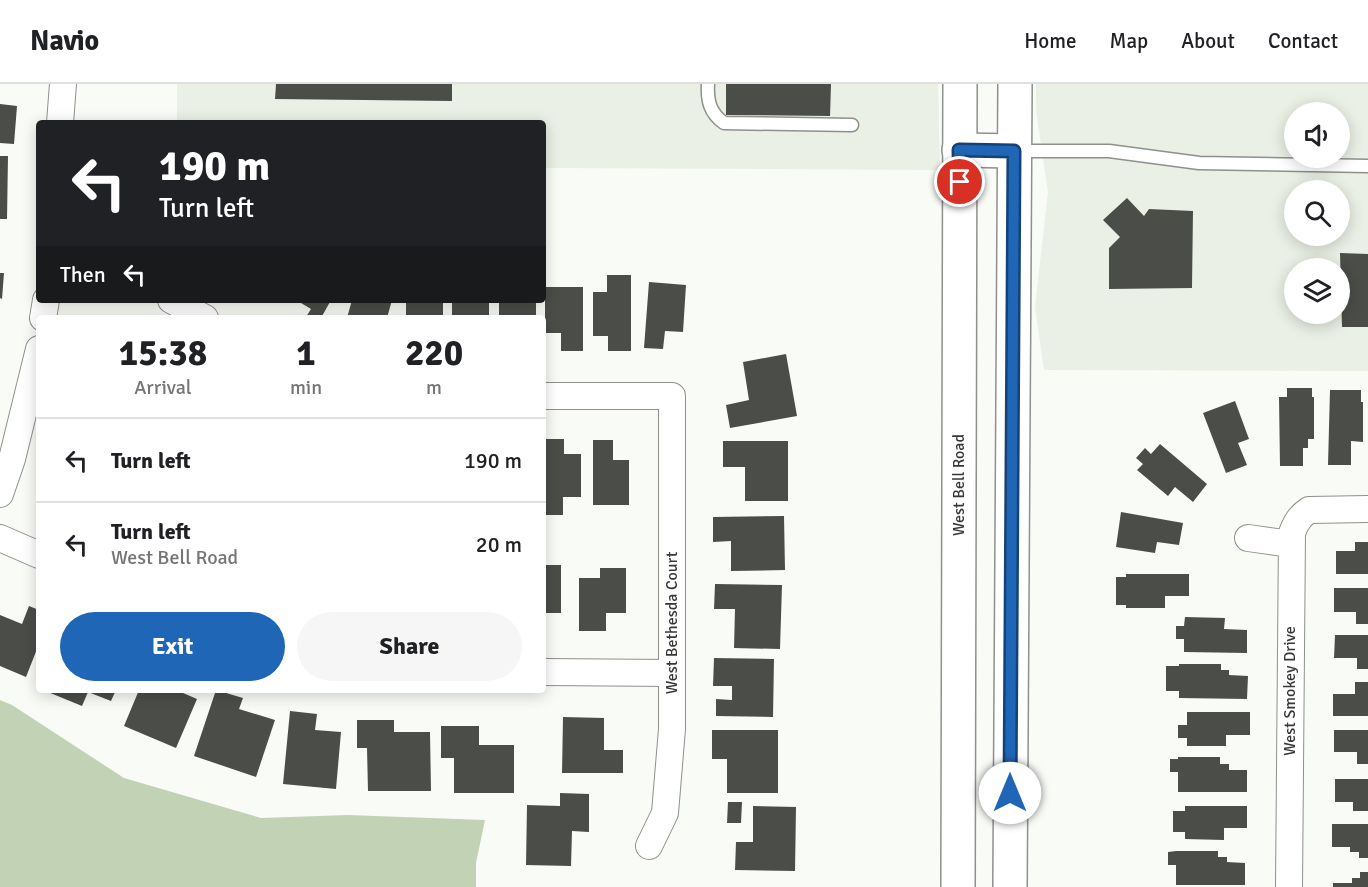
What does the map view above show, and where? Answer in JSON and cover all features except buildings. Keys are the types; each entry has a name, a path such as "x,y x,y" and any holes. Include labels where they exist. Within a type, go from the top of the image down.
{"main road":[{"name":"West Bell Road","path":"958,887 960,84"},
{"path":"1010,887 1015,84"},
{"path":"959,150 1014,151"}],"street":[{"path":"60,120 63,84"},
{"path":"177,303 199,315"},
{"path":"0,494 12,459 36,361"},
{"name":"West Bethesda Court","path":"546,396 672,396 672,729 665,813 649,846"},
{"name":"West Smokey Drive","path":"1289,887 1292,533 1301,515 1309,510 1317,508 1368,509"},
{"path":"0,537 36,554"},
{"path":"1248,538 1292,544"},
{"path":"546,672 672,673"}],"lane":[{"path":"708,84 710,108 714,116 724,123 852,125"},
{"path":"1014,151 1109,151 1199,163 1368,166"}],"shaded area":[{"path":"177,84 938,84 940,170 546,168 546,120 177,120"},
{"path":"1036,84 1368,84 1368,371 1044,370 1035,307 1048,192 1036,111"}],"green space":[{"path":"0,700 12,705 124,778 261,818 348,815 485,820 476,863 476,887 0,887"}],"route":[{"path":"960,182 959,150 1014,151 1010,793"}]}
